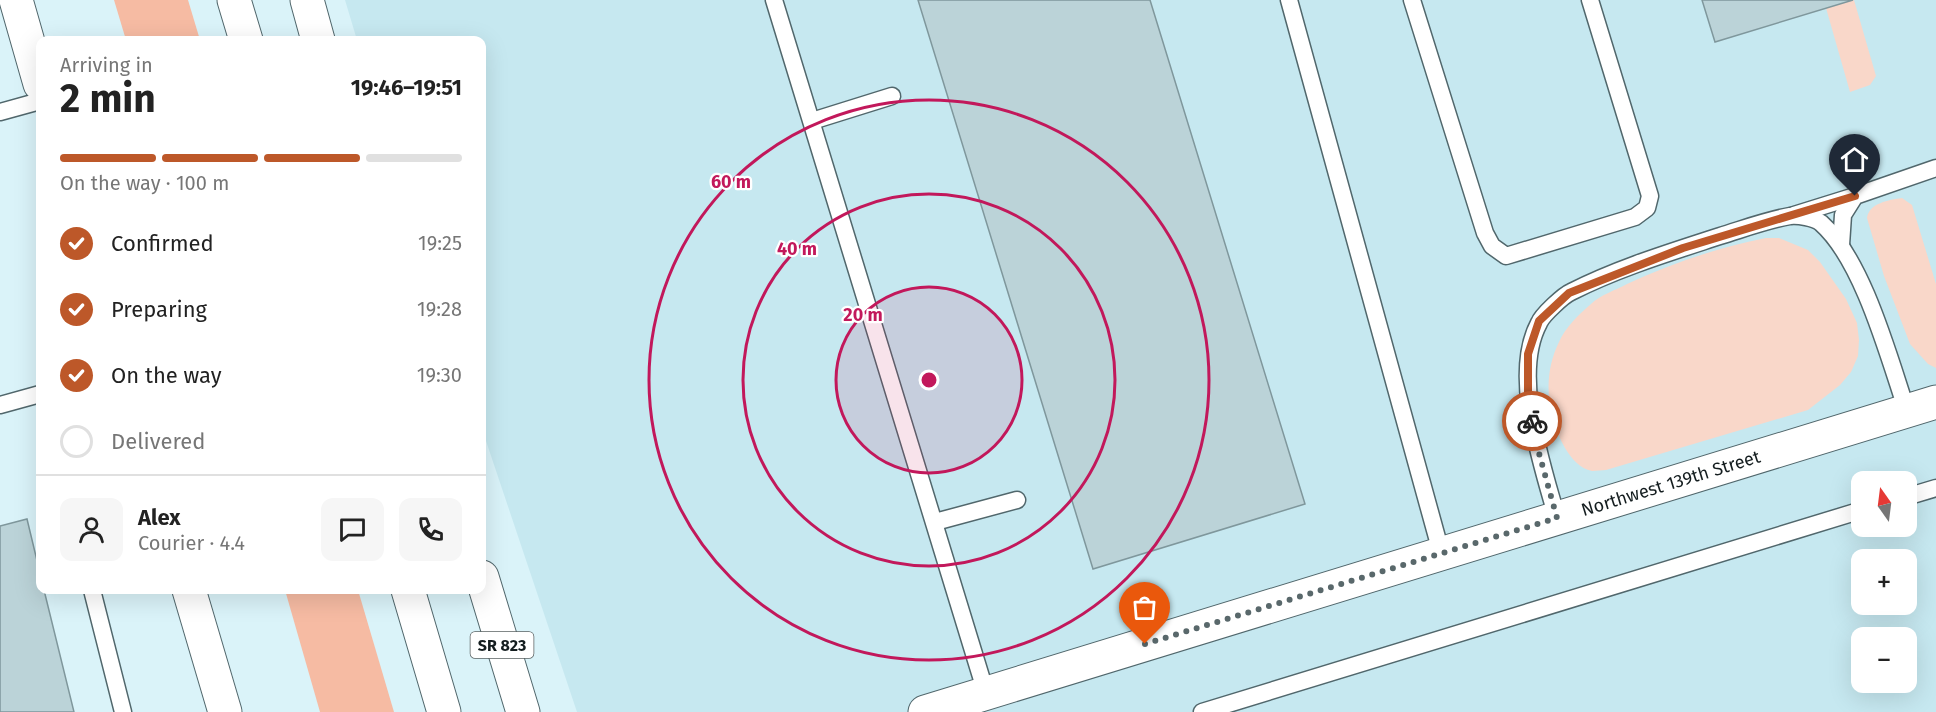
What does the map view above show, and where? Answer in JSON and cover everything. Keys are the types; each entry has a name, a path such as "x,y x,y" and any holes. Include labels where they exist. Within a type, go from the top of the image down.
{"street":[{"path":"16,0 36,70"},
{"path":"234,0 245,36"},
{"path":"306,0 317,36"},
{"name":"Northwest 139th Street","path":"925,712 1441,552 1921,407"},
{"name":"SR 823","path":"486,591 523,712"},
{"path":"190,594 225,712"},
{"path":"409,594 444,712"}],"lane":[{"path":"774,0 986,693"},
{"path":"1289,0 1441,552"},
{"path":"1412,0 1485,233 1492,246 1506,256 1635,217 1647,208 1650,196 1590,0"},
{"path":"812,120 892,96"},
{"path":"0,112 36,102"},
{"path":"1557,518 1537,446 1528,395 1528,354 1539,321 1569,293 1622,270 1683,248 1793,216 1936,168"},
{"path":"1841,244 1843,215 1855,196"},
{"path":"1793,216 1819,221 1841,244 1859,279 1870,308 1921,407"},
{"path":"0,405 36,395"},
{"path":"1917,494 1936,488"},
{"path":"935,522 1017,500"},
{"path":"1202,712 1851,513"},
{"path":"93,594 123,712"}],"shaded area":[{"path":"114,0 188,0 199,36 125,36"},
{"path":"345,0 1936,0 1936,712 577,712 486,441 486,36 356,36"},
{"path":"1854,0 1876,76 1870,85 1850,92 1826,8"},
{"path":"1902,198 1912,205 1936,284 1936,368 1928,364 1910,344 1884,276 1867,218 1871,209 1876,206 1886,201"},
{"path":"1766,238 1779,238 1808,250 1820,262 1846,299 1857,323 1859,340 1858,356 1851,372 1840,385 1808,410 1606,470 1592,471 1580,465 1567,452 1559,436 1549,396 1550,369 1554,355 1569,326 1599,298 1644,276 1712,251"},
{"path":"286,594 359,594 394,712 320,712"}],"building":[{"path":"918,0 1150,0 1305,504 1093,569"},
{"path":"1702,0 1853,0 1715,42"},
{"path":"27,519 36,556 36,594 45,594 74,712 0,712 0,526"}],"way so far":[{"path":"1145,644 1557,518 1532,421"}],"route":[{"path":"1532,421 1528,395 1528,354 1539,321 1569,293 1622,270 1683,248 1855,196"}]}
